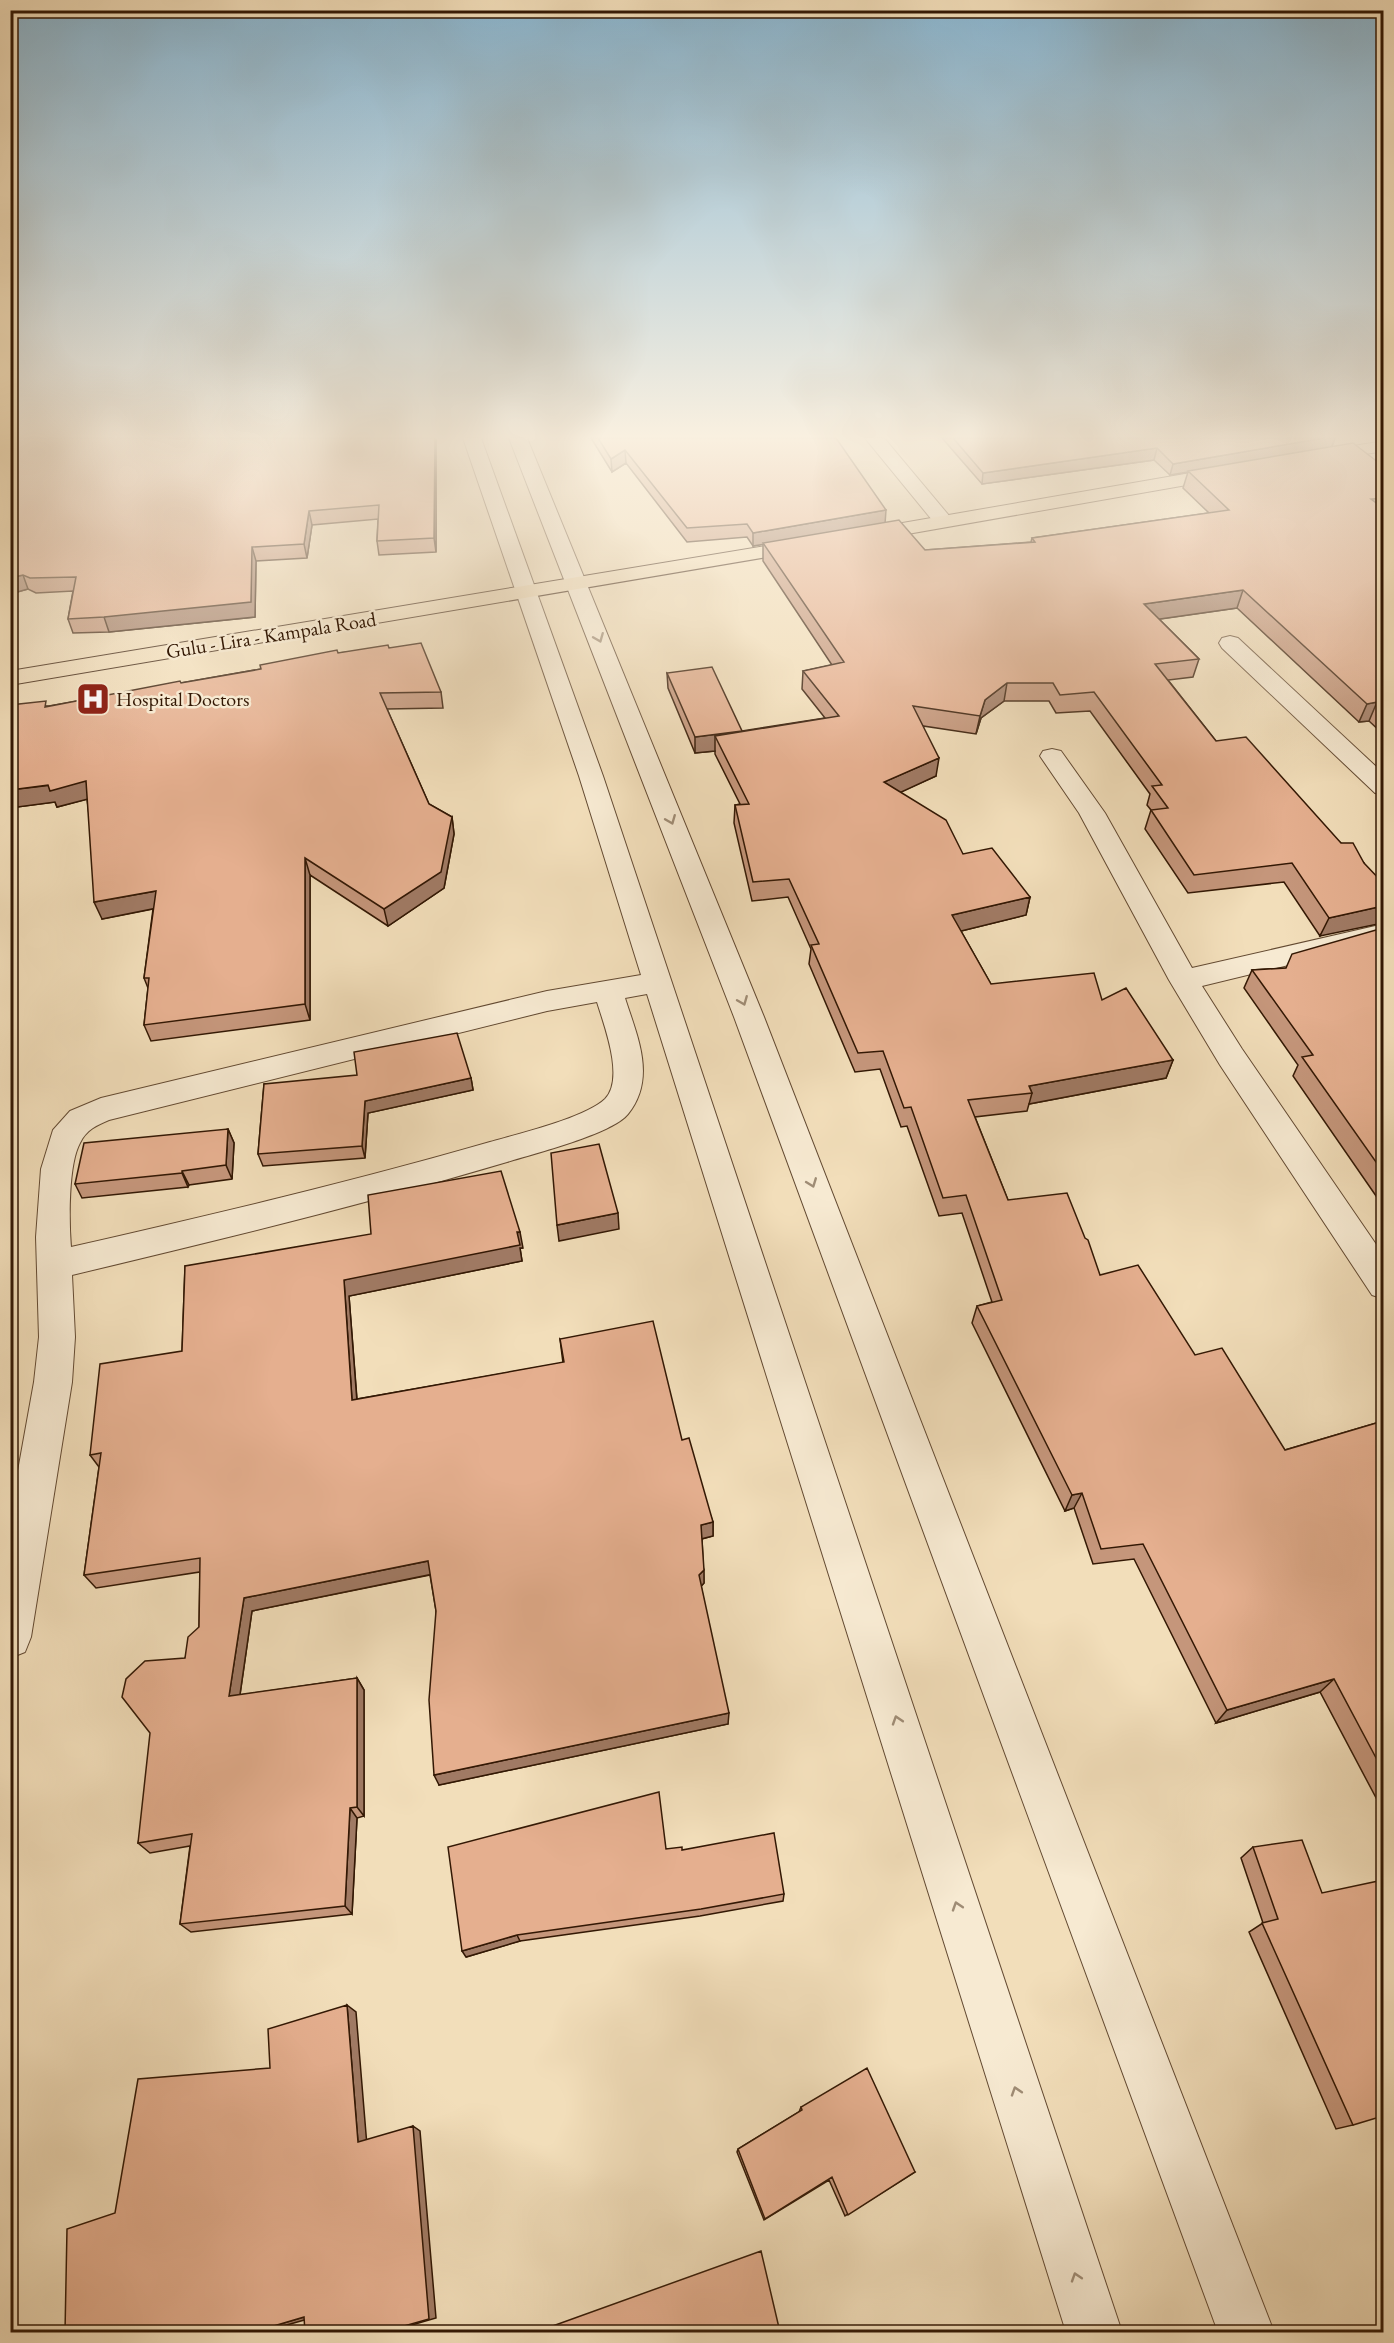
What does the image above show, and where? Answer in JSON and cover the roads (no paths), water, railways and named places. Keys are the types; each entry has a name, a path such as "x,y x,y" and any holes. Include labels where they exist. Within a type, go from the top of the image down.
{"main road":[{"name":"Gulu - Lira - Kampala Road","path":"10,678 792,547"}],"street":[{"path":"511,547 658,982 1094,2332"},
{"path":"562,547 749,1017 1246,2332"},
{"path":"1230,643 1383,788"},
{"path":"1052,756 1092,813 1184,980 1231,1057 1383,1285"},
{"path":"1184,980 1383,933"},
{"path":"10,1637 53,1382 57,1337 53,1238 57,1169 64,1139 81,1119 101,1110 547,1001 658,982"},
{"path":"55,1265 484,1157 589,1123 614,1110 624,1092 629,1072 608,990"}],"place":[{"name":"Hospital Doctors","path":"93,699"}]}
